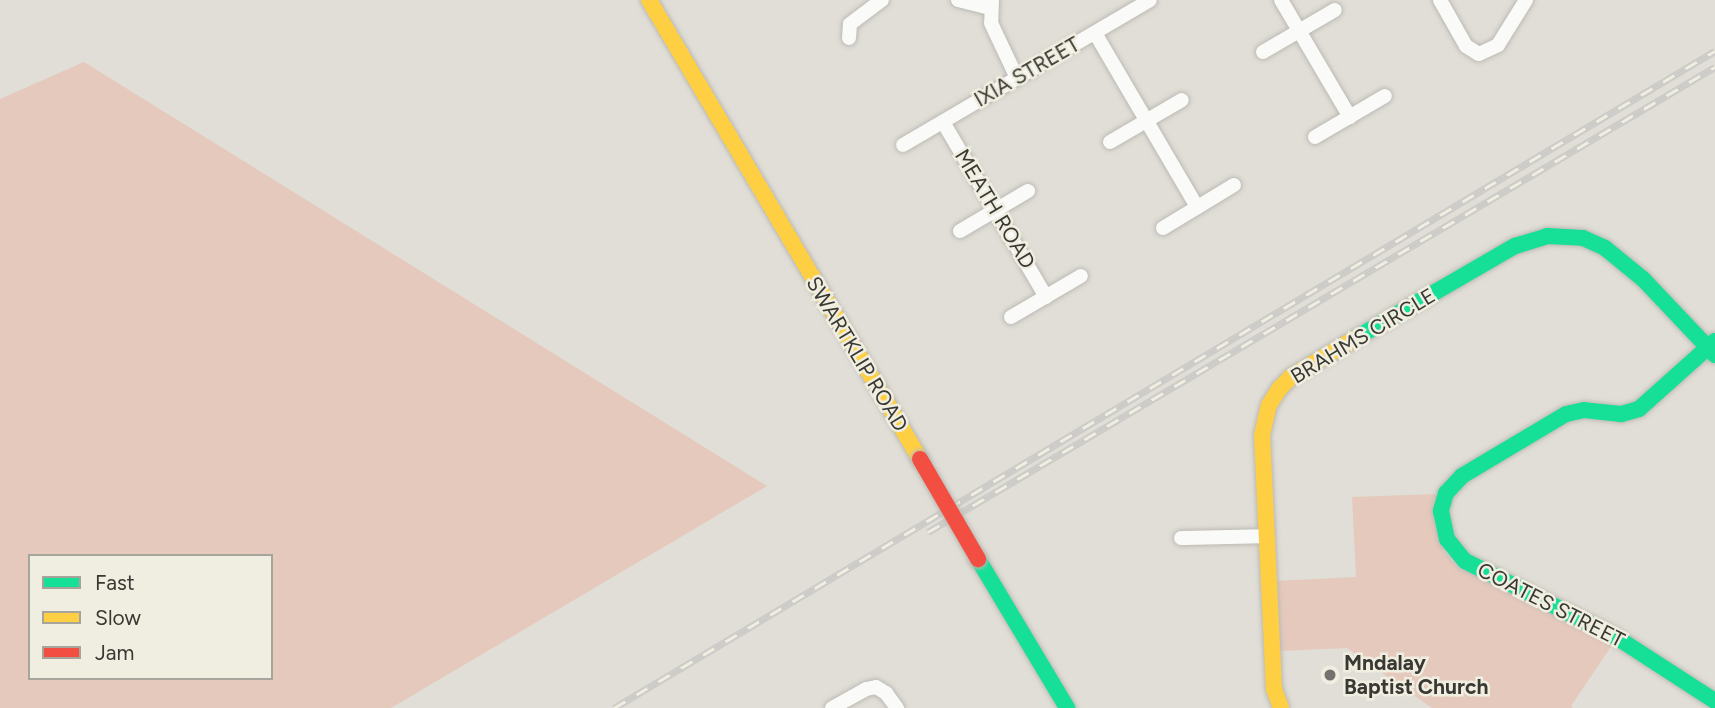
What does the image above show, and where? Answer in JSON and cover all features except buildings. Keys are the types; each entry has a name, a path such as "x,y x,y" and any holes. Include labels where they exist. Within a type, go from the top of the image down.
{"street":[{"name":"SWARTKLIP ROAD","path":"649,0 1067,708"},
{"path":"849,38 850,24 882,0"},
{"path":"958,0 991,4 991,23 1017,78"},
{"name":"IXIA STREET","path":"903,145 1150,0"},
{"path":"1281,0 1350,117"},
{"path":"1440,0 1466,46 1479,54 1497,45 1526,0"},
{"path":"1263,52 1335,10"},
{"path":"1095,33 1197,207"},
{"path":"1315,137 1385,96"},
{"path":"1110,142 1182,100"},
{"name":"MEATH ROAD","path":"943,122 1046,297"},
{"path":"1163,228 1234,185"},
{"path":"960,231 1028,191"},
{"name":"BRAHMS CIRCLE","path":"1281,708 1274,689 1262,435 1265,415 1279,389 1292,376 1525,241 1547,236 1571,236 1605,248 1643,279 1713,348"},
{"path":"1011,317 1081,276"},
{"name":"COATES STREET","path":"1713,348 1639,410 1621,414 1584,410 1566,414 1462,476 1446,494 1441,511 1447,539 1465,561 1616,637 1715,701"},
{"path":"1181,538 1266,536"},
{"path":"832,708 866,688 876,687 886,692 897,708"}],"shaded area":[{"path":"84,62 767,486 391,708 0,708 0,99"},
{"path":"1436,494 1444,552 1458,567 1614,642 1571,706 1573,708 1432,708 1347,648 1280,651 1276,581 1356,577 1352,497"}],"railway":[{"path":"614,708 1715,51"},
{"path":"928,532 1715,67"}],"traffic: fast":[{"path":"1356,338 1515,246 1547,236 1583,238 1605,248 1643,279 1715,355"},
{"path":"1715,341 1639,409 1621,414 1584,410 1566,414 1462,476 1446,493 1441,511 1447,539 1465,561 1616,637 1715,701"},
{"path":"978,559 1067,708"}],"traffic: slow":[{"path":"649,0 920,459"},
{"path":"1281,708 1274,689 1262,435 1269,405 1279,389 1292,376 1356,338"}],"traffic: jam":[{"path":"920,459 978,559"}],"place":[{"name":"Mndalay Baptist Church","path":"1330,675"}]}
